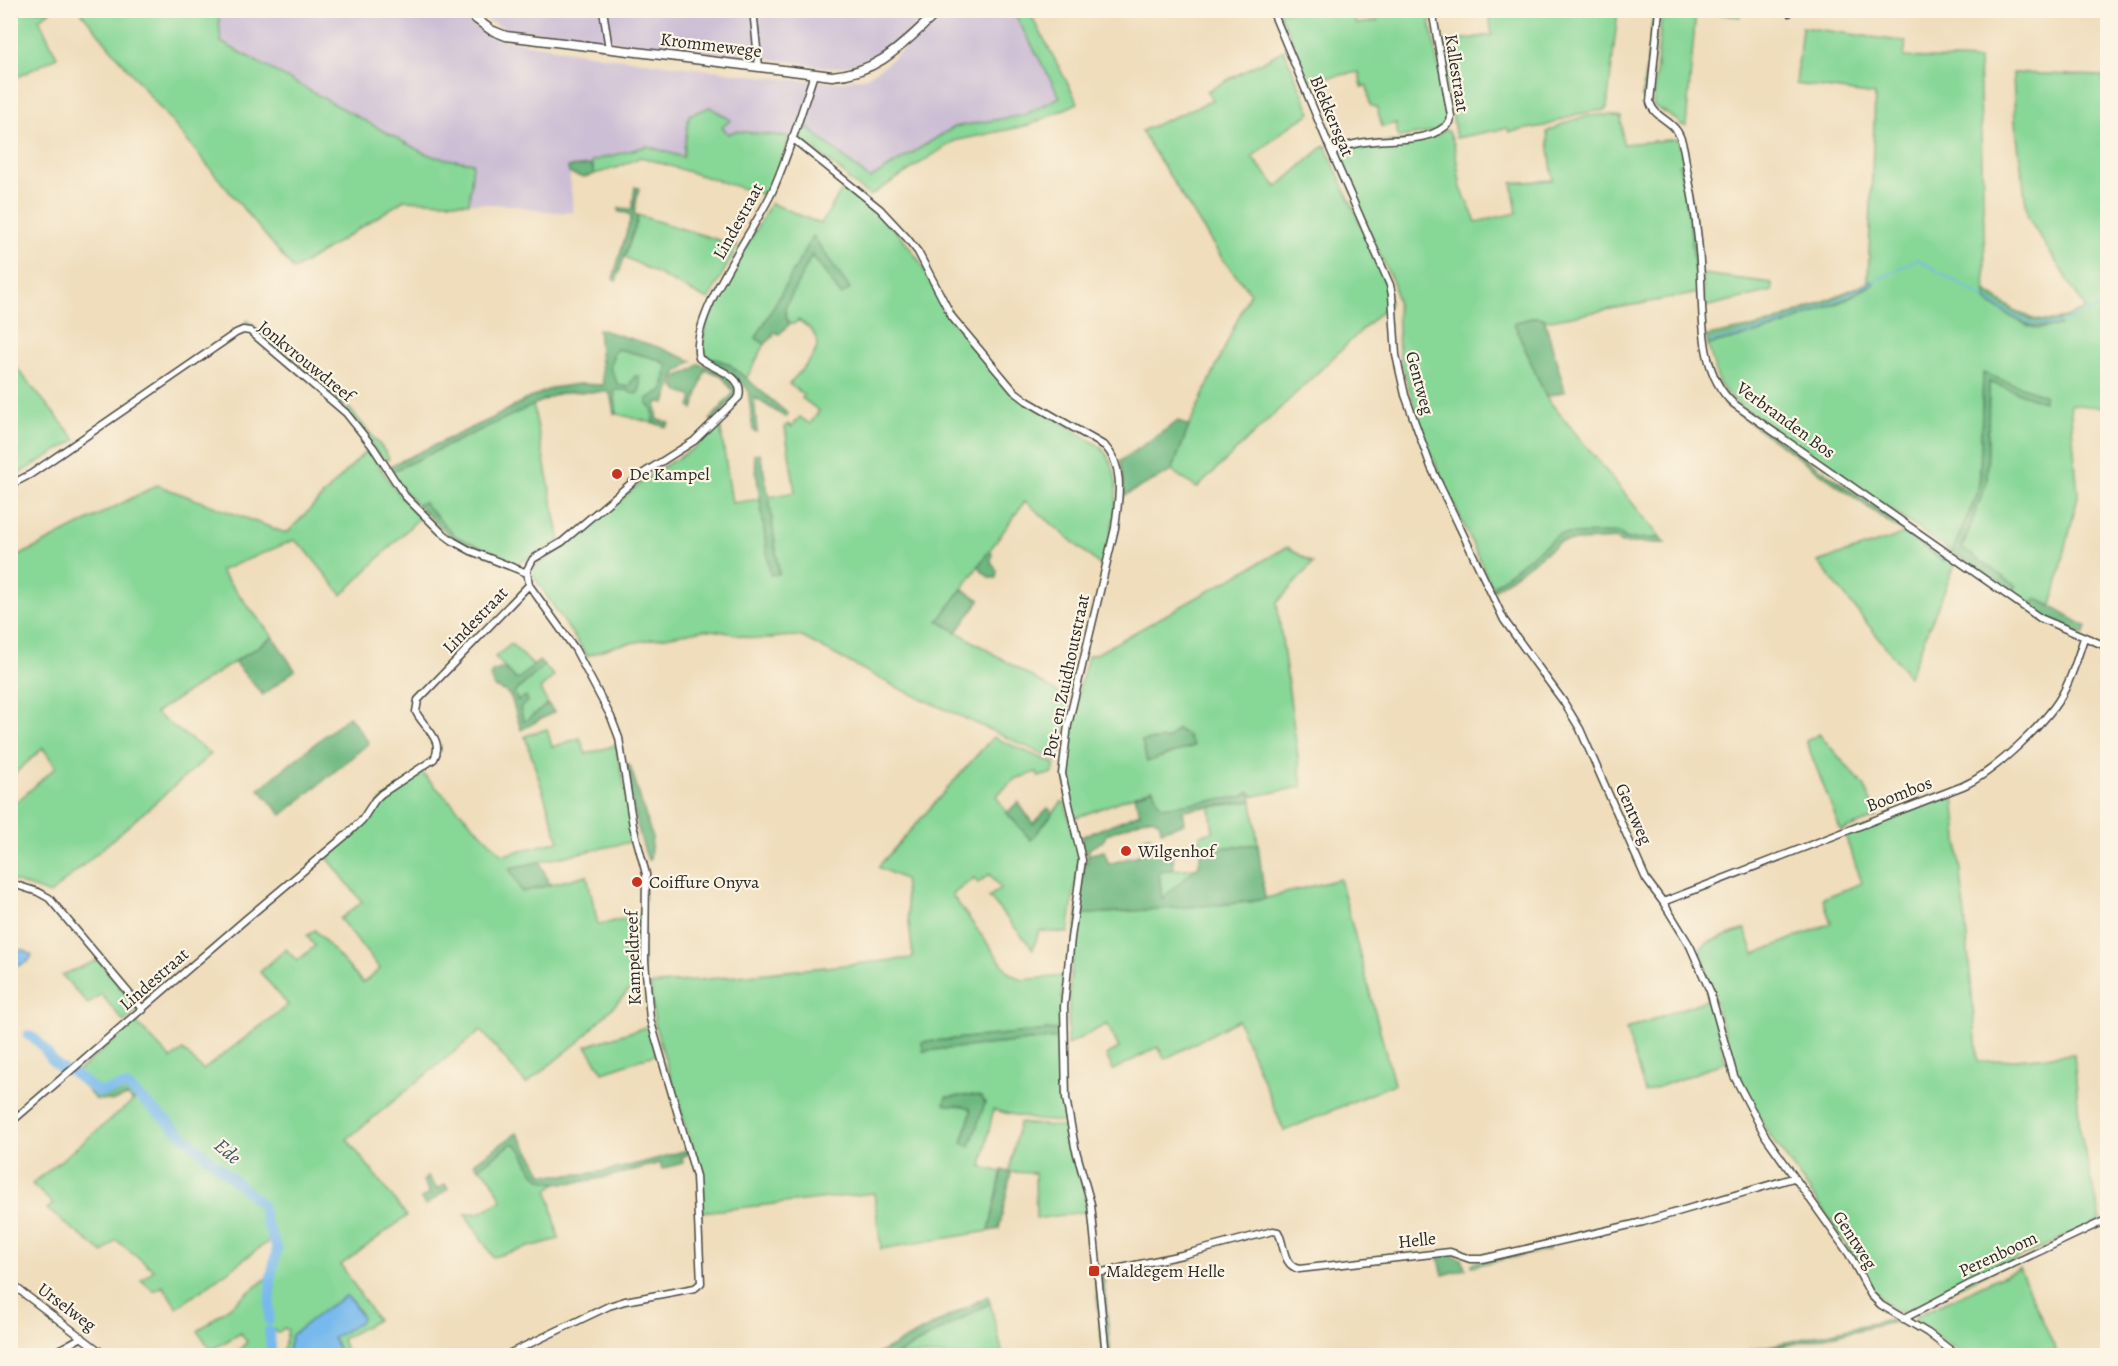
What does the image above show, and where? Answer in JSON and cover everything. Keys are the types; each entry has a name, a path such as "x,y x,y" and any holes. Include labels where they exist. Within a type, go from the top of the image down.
{"street":[{"name":"Krommewege","path":"465,10 479,22 507,36 814,74 848,75 881,62 940,10"},
{"path":"603,10 609,49"},
{"path":"753,10 759,67"},
{"name":"Blekkersgat","path":"1272,10 1366,232"},
{"name":"Kallestraat","path":"1332,153 1354,142 1425,136 1436,133 1450,122 1432,10"},
{"name":"Verbranden Bos","path":"1659,10 1650,102 1654,113 1676,129 1680,139 1693,201 1699,245 1703,329 1717,385 1734,404 2040,618 2108,647"},
{"name":"Lindestraat","path":"10,1124 345,836 362,820 381,794 434,759 438,752 438,744 416,712 416,704 529,585 528,566 533,559 562,542 642,474 694,441 739,398 740,389 732,378 699,358 701,330 712,300 770,196 814,74"},
{"name":"Pot- en Zuidhoutstraat","path":"792,138 880,209 907,238 918,252 952,317 1014,391 1027,401 1105,446 1114,457 1117,467 1118,495 1114,528 1068,725 1062,774 1082,860 1064,1007 1066,1098 1075,1148 1091,1204 1106,1356"},
{"name":"Gentweg","path":"1366,232 1390,285 1398,363 1405,394 1431,467 1504,620 1563,701 1580,729 1646,879 1690,946 1710,991 1734,1076 1766,1137 1849,1254 1871,1295 1881,1305 1928,1333 1958,1356"},
{"name":"Jonkvrouwdreef","path":"10,485 31,474 236,333 243,330 250,331 346,413 373,447 405,496 441,532 453,542 471,551 527,573"},
{"name":"Kampeldreef","path":"504,1356 601,1309 625,1301 695,1288 702,1279 695,1169 650,1019 645,961 646,874 633,826 618,738 611,717 575,649 529,585"},
{"name":"Boombos","path":"1663,902 1963,786 1982,776 2001,761 2058,703 2084,638"},
{"path":"10,883 49,898 143,1010"},
{"name":"Helle","path":"1098,1273 1182,1255 1273,1231 1278,1232 1281,1238 1288,1263 1299,1269 1450,1252 1470,1259 1482,1260 1643,1222 1793,1178"},
{"name":"Perenboom","path":"1903,1319 1960,1289 2108,1219"},
{"name":"Urselweg","path":"10,1283 106,1356"},
{"path":"48,1356 82,1337"}],"shaded area":[{"path":"218,11 454,11 472,25 499,39 607,57 784,79 840,82 866,77 884,66 945,11 1029,11 1078,103 1030,125 954,141 870,196 797,136 735,131 728,135 722,127 731,120 689,115 683,157 647,146 592,161 592,165 569,167 573,213 543,211 511,205 469,203 472,163 435,157 422,152 221,41"},
{"path":"472,11 931,11 893,46 852,65 830,68 779,60 506,29"}],"green space":[{"path":"11,10 51,11 39,19 57,57 20,76 11,76"},
{"path":"80,11 218,11 221,42 422,152 435,157 473,163 469,203 404,200 294,270"},
{"path":"1013,11 1029,11 1078,103 1030,125 954,141 870,196 797,136 801,122 870,179 954,127 1024,115 1060,97"},
{"path":"1277,11 1353,11 1356,24 1377,21 1376,11 1428,11 1447,111 1446,123 1429,132 1398,137 1396,123 1382,127 1377,108 1370,105 1367,86 1362,87 1359,72 1306,81 1287,29"},
{"path":"1488,11 1618,11 1607,108 1577,114 1545,126 1509,132 1507,128 1456,138 1440,43 1492,35"},
{"path":"1654,11 1658,11 1652,65 1647,64"},
{"path":"1662,11 1696,11 1686,126 1680,125 1678,121 1653,105"},
{"path":"1696,11 1741,11 1740,17"},
{"path":"1802,27 1906,42 1904,57 1979,60 1986,301 2038,329 2059,325 2058,320 2086,309 2028,218 2015,122 2013,73 2103,76 2108,131 2108,306 2104,308 2108,346 2107,408 2070,404 2078,496 2052,606 2036,599 2029,608 2010,594 2015,586 1962,549 1987,481 1989,381 2043,402 2044,395 1983,374 1980,477 1977,495 1952,552 1736,403 1719,384 1708,345 1773,329 1842,301 1874,282 1868,282 1875,95 1796,84"},
{"path":"1284,50 1311,113 1287,128 1252,157 1277,187 1325,145 1383,275 1390,303 1197,488 1172,471 1189,426 1250,292 1223,260 1141,131 1213,100 1207,91"},
{"path":"1646,69 1652,71 1648,102 1642,97"},
{"path":"710,107 731,120 722,127 728,134 735,131 790,137 770,193 764,195 641,157 616,168 594,174 592,161 647,146 683,157 689,115"},
{"path":"1609,115 1621,117 1623,144 1678,139 1684,164 1695,273 1700,275 1699,293 1545,321 1544,318 1535,317 1514,323 1546,397 1661,538 1628,539 1619,533 1559,535 1492,587 1423,436 1399,353 1394,285 1336,157 1342,151 1362,144 1423,139 1446,130 1454,144 1461,188 1476,222 1517,213 1512,183 1553,180 1547,132 1577,119"},
{"path":"1679,164 1684,164 1692,202 1700,275 1695,273 1689,219"},
{"path":"592,165 594,174 590,176 582,177 569,173 568,167"},
{"path":"844,186 868,203 902,237 920,262 948,316 1011,391 1098,445 1108,457 1114,470 1116,503 1102,567 1025,501 939,621 1070,700 1058,761 892,685 802,637 760,639 704,630 614,646 587,656 532,574 535,566 561,550 651,474 693,449 720,424 732,503 760,499 770,574 779,574 769,497 795,492 785,427 788,424 791,427 800,417 810,424 819,411 802,398 804,395 789,384 811,359 817,344 809,328 798,320 790,324 786,318 785,308 812,255 841,295 850,289 813,237 756,338 765,344 746,379 729,364 704,355 701,350 708,314 771,203 821,224"},
{"path":"635,187 639,188 634,213 637,215 637,221 616,281 613,279 631,217 628,213 619,212 619,208 632,209"},
{"path":"637,215 738,246 708,300 625,257"},
{"path":"813,236 850,289 841,295 812,255 785,308 786,318 790,324 779,334 775,332 772,334 774,336 765,344 756,338"},
{"path":"1703,274 1772,283 1772,291 1704,307"},
{"path":"1872,281 1873,284 1842,301 1773,329 1708,345 1706,336 1770,324"},
{"path":"1985,291 2020,313 2039,320 2058,320 2060,326 2038,327 2020,322 1986,301"},
{"path":"1535,317 1544,318 1565,391 1546,397 1514,323"},
{"path":"247,320 346,405 343,408 251,329 243,326"},
{"path":"598,329 655,346 692,361 676,373 665,403 658,402 656,406 658,420 669,423 667,427 653,423 653,410 647,403 647,399 663,390 668,365 657,359 618,349 614,352 610,367 618,385 628,387 635,376 639,376 640,389 637,394 627,390 614,390 617,414 614,414 610,393 607,392 557,394 391,472 388,467 552,388 578,384 603,385"},
{"path":"618,349 657,359 668,365 663,390 647,399 647,403 653,410 653,423 617,414 613,390 640,389 639,376 628,387 618,385 610,367 614,352"},
{"path":"701,350 705,355 729,364 788,414 785,417 754,397 757,432 753,430 748,389 729,371 701,358"},
{"path":"10,360 76,440 11,478 10,478"},
{"path":"698,364 723,373 733,382 738,394 712,422 710,419 733,391 721,375 705,370 693,409 690,407 693,397 674,387 677,377 694,369"},
{"path":"1983,373 2044,395 2044,402 1989,382 1987,481 1962,548 2016,586 2010,594 1952,552 1977,495 1980,477"},
{"path":"1728,401 1747,417 1948,558 1943,561 1724,404"},
{"path":"533,404 560,541 515,565 510,564 510,560 455,536 417,505 391,472"},
{"path":"349,408 389,459 384,461 346,411"},
{"path":"1178,421 1189,426 1172,471 1123,496 1120,461"},
{"path":"368,449 389,481 419,518 342,595 305,549 294,540 220,571 273,637 155,713 211,754 50,894 11,880 10,808 56,767 43,748 11,777 11,560 157,485 288,532"},
{"path":"760,453 769,497 779,574 770,575 754,454"},
{"path":"423,502 455,536 511,560 510,564 451,537 417,505"},
{"path":"1619,533 1625,539 1661,538 1665,543 1621,543 1616,539 1560,542 1493,591 1492,587 1559,534"},
{"path":"1904,534 1943,561 1948,558 1956,562 1909,676 1818,562"},
{"path":"1287,547 1313,563 1277,603 1302,787 1254,796 1249,792 1242,797 1161,807 1152,789 1075,818 1068,795 1065,767 1068,735 1088,656 1098,653","holes":["1168,739 1147,762 1142,741"]},
{"path":"989,551 992,553 991,562 997,571 996,578 990,578 979,565"},
{"path":"962,589 980,600 957,632 938,621"},
{"path":"2036,598 2087,627 2084,635 2054,623 2029,608"},
{"path":"273,637 295,670 263,695 234,662"},
{"path":"511,644 534,666 517,680 495,657"},
{"path":"539,661 544,666 514,693 518,701 526,696 528,701 520,708 524,722 548,704 554,712 521,730 511,697 494,687 492,672 503,668 517,680"},
{"path":"544,666 554,676 540,689 548,704 524,722 514,692"},
{"path":"349,716 369,743 282,815 259,789"},
{"path":"547,729 552,747 580,738 586,754 616,745 635,841 510,868 522,892 587,875 598,925 643,914 643,976 582,1039 526,1084 481,1030 347,1139 407,1216 341,1265 377,1320 342,1339 347,1355 341,1355 333,1338 360,1313 346,1296 292,1335 287,1355 282,1355 288,1330 284,1328 278,1333 274,1329 270,1332 274,1351 271,1351 271,1356 243,1355 239,1350 247,1342 241,1333 211,1350 198,1331 272,1274 275,1248 272,1239 177,1308 163,1286 154,1291 141,1280 154,1270 116,1240 103,1253 47,1209 53,1204 32,1184 139,1096 126,1088 105,1092 93,1085 87,1090 73,1075 136,1022 171,1059 183,1050 203,1070 288,1005 260,972 286,949 297,961 315,946 307,936 315,930 363,983 380,969 340,919 362,902 327,857 371,820 379,803 422,773 503,855 559,841 525,736"},
{"path":"1177,729 1187,735 1194,746 1147,762 1142,741 1168,739"},
{"path":"1819,734 1865,787 1877,817 1841,831 1806,741"},
{"path":"993,737 1055,764 1053,773 1039,777 1037,772 1015,779 996,796 1007,813 1031,840 1062,802 1065,803 1079,859 1068,933 1039,931 1033,949 989,897 1000,888 990,874 978,883 974,878 952,895 1009,973 1022,980 1063,976 1061,1029 923,1042 923,1051 1060,1038 1066,1122 1036,1120 993,1110 982,1167 1002,1172 989,1231 881,1249 874,1193 702,1212 699,1171 655,1026 650,985 913,958 904,879 878,867","holes":["985,1103 962,1143 971,1112 970,1108 962,1105"]},
{"path":"627,764 630,765 652,837 650,860 648,860 637,824"},
{"path":"1153,789 1161,807 1242,797 1250,792 1254,796 1251,796 1252,801 1183,810 1185,823 1161,831 1160,824 1155,819 1147,818 1107,834 1103,841 1090,848 1088,853 1083,850 1081,837 1140,813 1135,796"},
{"path":"1954,795 1978,1062 2074,1054 2080,1131 2101,1220 1902,1313 1892,1309 1872,1289 1836,1228 1767,1131 1737,1074 1699,950 1709,942 1745,929 1754,954 1831,923 1823,898 1862,883 1845,835"},
{"path":"1252,801 1258,844 1201,850 1200,835 1213,832 1210,807"},
{"path":"1018,802 1033,824 1048,808 1053,813 1031,840 1007,813"},
{"path":"1150,836 1154,852 1172,848 1174,869 1159,871 1162,899 1199,865 1201,850 1258,844 1265,899 1228,904 1077,915 1087,855 1104,851 1109,864 1142,854 1139,839"},
{"path":"540,862 550,885 522,892 509,868"},
{"path":"1196,868 1162,899 1159,871"},
{"path":"1340,879 1394,1084 1284,1131 1238,1020 1165,1059 1158,1047 1113,1070 1106,1055 1119,1048 1107,1024 1067,1045 1077,915 1251,902"},
{"path":"98,960 136,1006 137,1010 124,1022 101,994 88,1004 62,975"},
{"path":"1709,999 1726,1062 1645,1092 1626,1029"},
{"path":"649,1026 657,1054 603,1072 586,1046"},
{"path":"1061,1029 1060,1038 923,1051 922,1042"},
{"path":"93,1085 99,1091 109,1092 125,1088 140,1096 133,1101 127,1096 114,1101 95,1099 87,1090"},
{"path":"972,1095 981,1097 985,1103 970,1147 962,1143 971,1112 970,1108 944,1104 946,1097"},
{"path":"1019,1123 1063,1127 1068,1131 1089,1211 1036,1219 1035,1173 1009,1172"},
{"path":"517,1133 542,1174 598,1172 687,1150 689,1154 682,1157 683,1163 662,1169 660,1163 617,1175 566,1183 541,1179 532,1171 522,1150 513,1143 478,1168 474,1163"},
{"path":"513,1143 524,1152 533,1170 546,1179 557,1182 548,1190 559,1239 493,1257 465,1214 479,1213 502,1201 490,1178 478,1168"},
{"path":"1002,1170 1011,1173 999,1229 989,1231"},
{"path":"428,1176 437,1189 445,1184 448,1189 425,1206 421,1199 430,1193 423,1181"},
{"path":"1549,1247 1549,1250 1472,1266 1472,1263 1476,1262"},
{"path":"1449,1254 1462,1259 1466,1269 1443,1275 1438,1255"},
{"path":"2019,1268 2058,1355 1964,1355 1915,1322 1916,1316"},
{"path":"1103,1275 1111,1355 1103,1355 1095,1276"},
{"path":"988,1296 990,1303 896,1355 876,1355"},
{"path":"990,1303 1003,1355 896,1355"},
{"path":"1895,1318 1899,1321 1752,1353 1751,1350"},
{"path":"1333,1346 1338,1355 1316,1355 1315,1351"}],"water":[{"path":"22,949 32,955 31,958 11,970 11,955"},
{"path":"346,1296 352,1301 362,1318 360,1322 333,1338 341,1355 287,1355 292,1335"}],"waterway":[{"path":"1710,342 1758,331 1804,315 1917,259 2016,317 2034,324 2049,326 2064,322 2108,304"},
{"name":"Ede","path":"28,1035 39,1043 54,1062 64,1070"},
{"name":"Ede","path":"73,1073 98,1092 128,1087 262,1205 266,1223 277,1248 271,1277 269,1320"},
{"name":"Ede","path":"269,1331 272,1356"}],"place":[{"name":"De Kampel","path":"617,474"},
{"name":"Wilgenhof","path":"1126,851"},
{"name":"Coiffure Onyva","path":"637,882"},
{"name":"Maldegem Helle","path":"1094,1271"}]}
